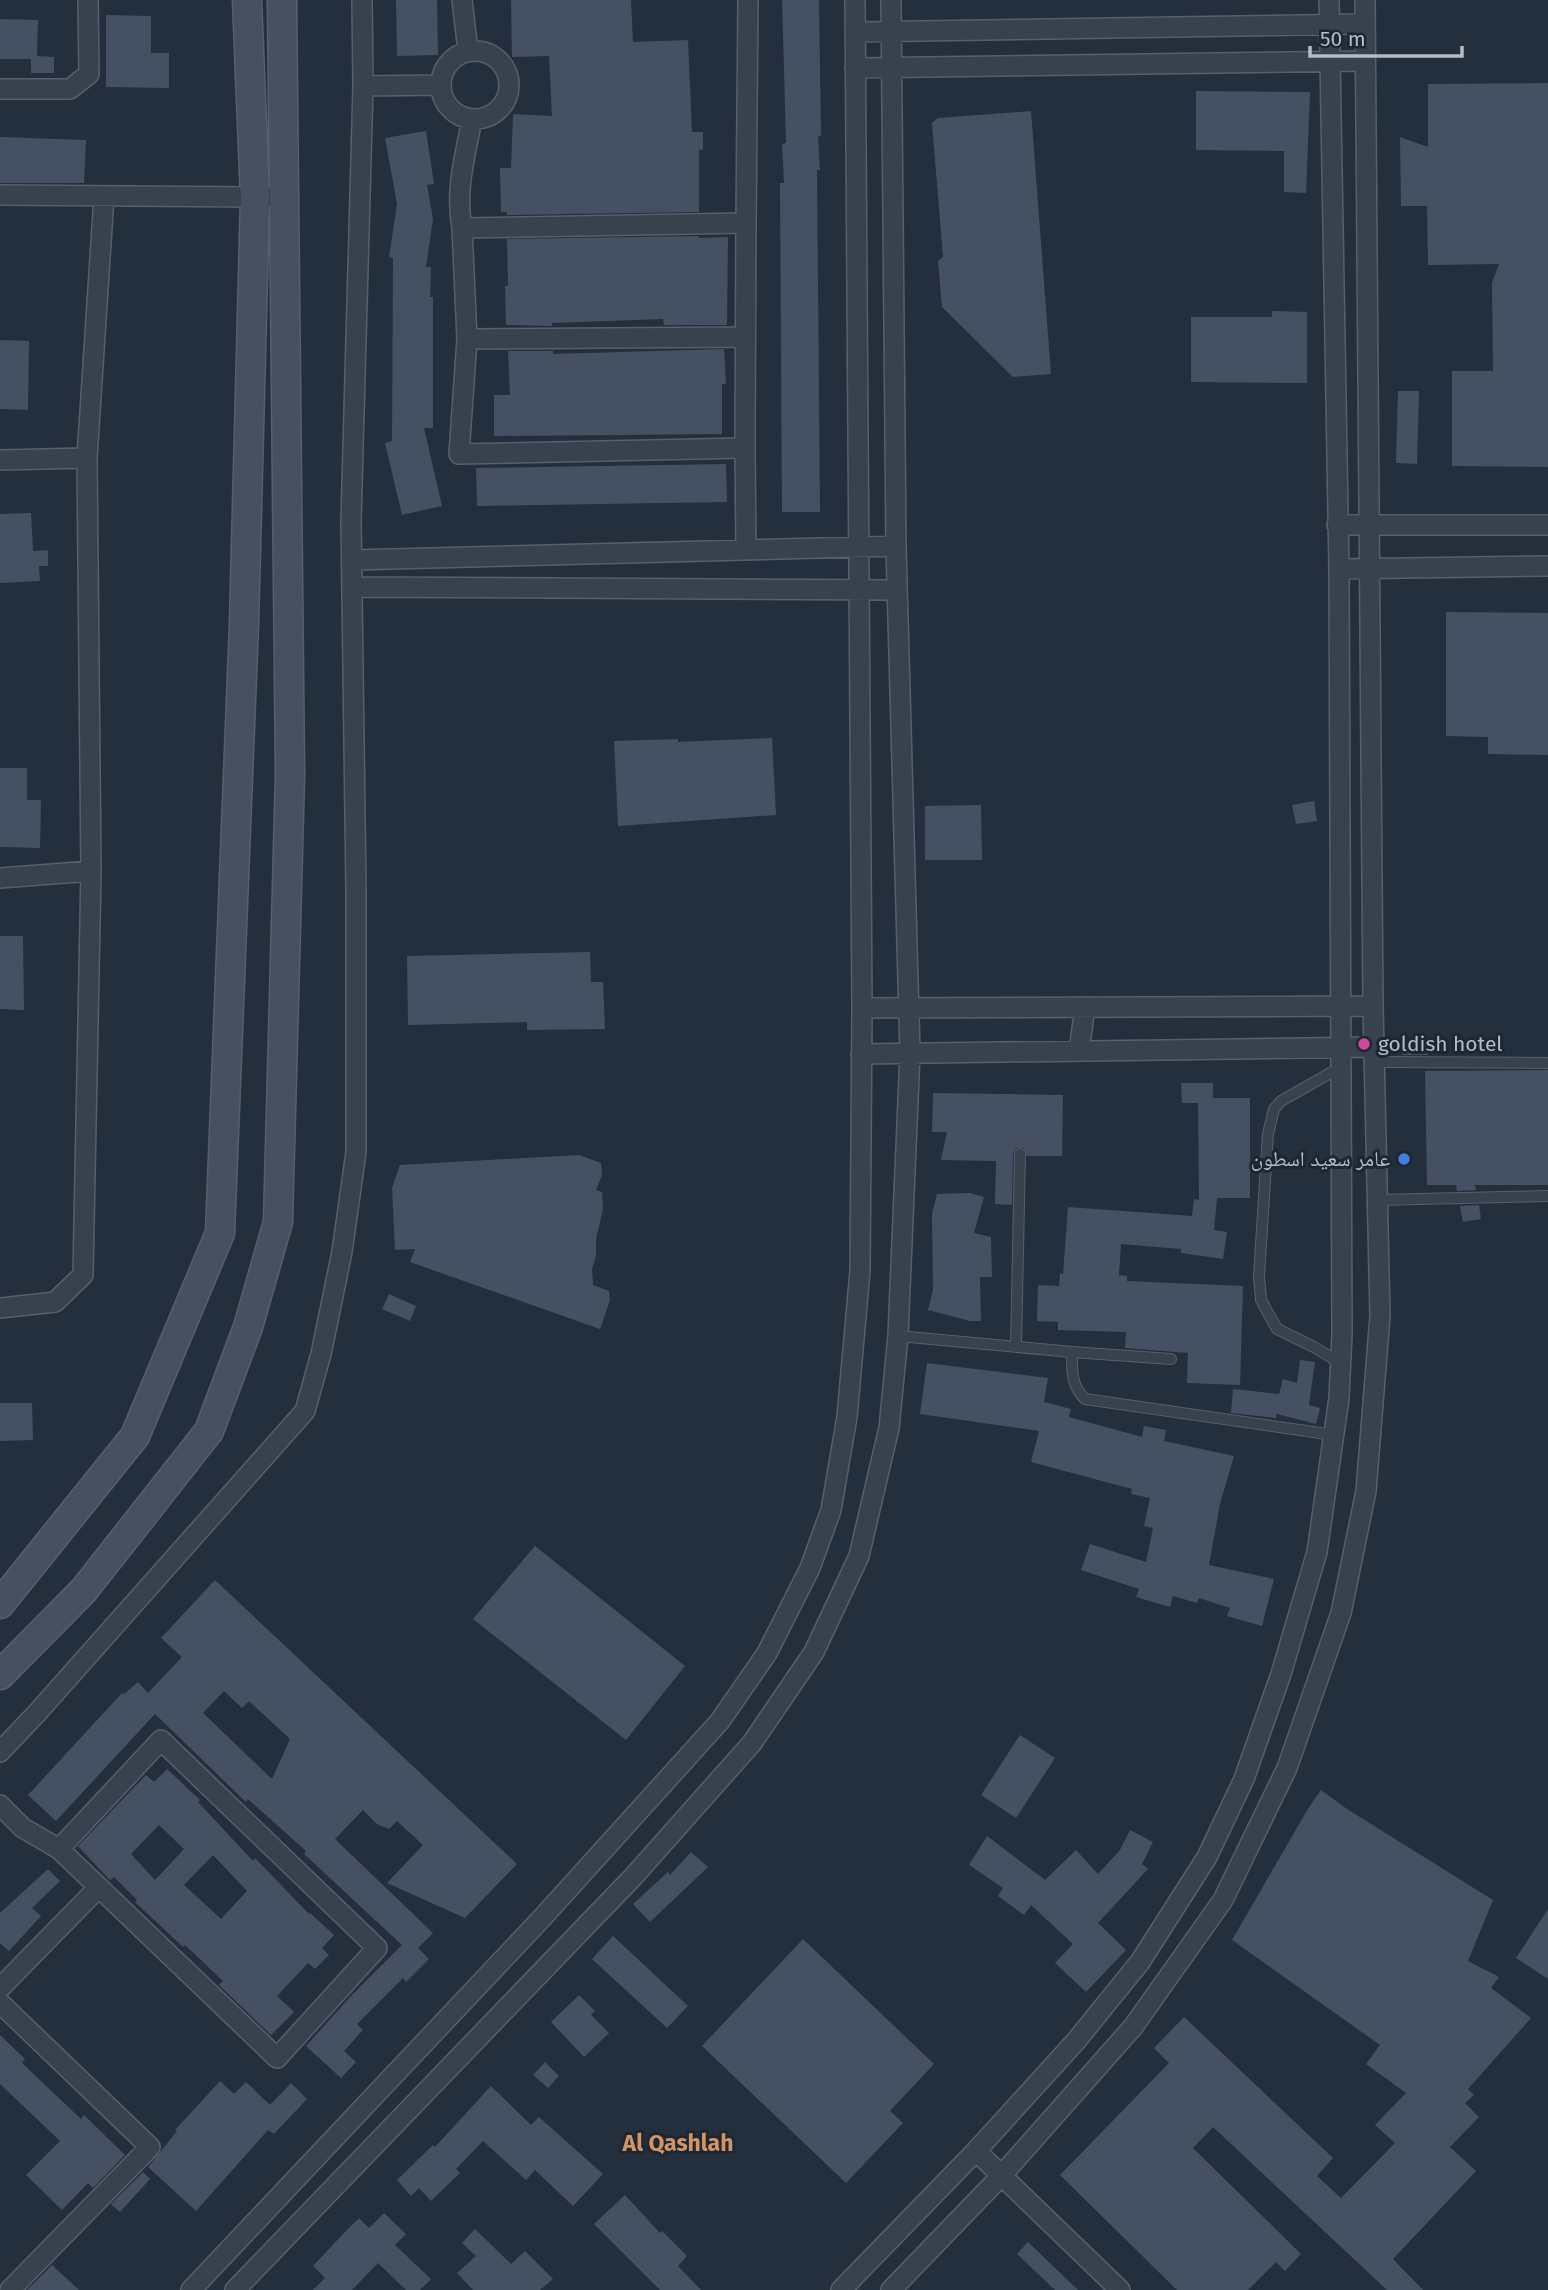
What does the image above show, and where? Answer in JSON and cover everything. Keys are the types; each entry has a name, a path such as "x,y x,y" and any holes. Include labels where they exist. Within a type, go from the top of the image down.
{"street":[{"path":"0,89 70,89 89,74 88,0"},
{"path":"0,1604 135,1436 220,1233 244,624 255,198 247,0"},
{"path":"0,1675 85,1590 209,1431 248,1327 278,1222 290,775 282,0"},
{"path":"0,1752 47,1703 305,1411 321,1354 342,1252 356,1152 351,522 363,86 362,0"},
{"path":"461,0 468,51"},
{"path":"746,550 744,337 748,0"},
{"path":"191,2290 542,1918 720,1721 767,1653 810,1568 831,1510 847,1417 859,1271 862,1008 855,0"},
{"path":"235,2290 633,1877 752,1743 814,1652 859,1556 889,1428 898,1336 911,1053 896,546 891,0"},
{"path":"841,2290 976,2151 1076,2041 1140,1962 1207,1857 1244,1779 1281,1674 1317,1552 1334,1434 1340,1364 1339,569 1329,0"},
{"path":"891,2290 1001,2176 1133,2027 1223,1900 1287,1768 1341,1613 1366,1491 1380,1316 1359,61 1365,24 1365,0"},
{"path":"855,32 1329,27 1365,24"},
{"path":"1329,27 1359,61"},
{"path":"468,51 491,55 507,72 510,83 503,105 495,114 484,119 462,117 446,104 440,85 442,73 448,63 457,55 468,51"},
{"path":"855,68 1359,61"},
{"path":"363,86 440,85"},
{"path":"472,119 459,185 458,206 462,228 467,339 459,454 746,448"},
{"path":"0,195 284,197"},
{"path":"0,1308 55,1302 83,1275 91,871 87,458 104,196"},
{"path":"462,228 746,223"},
{"path":"467,339 744,337"},
{"path":"0,460 87,458"},
{"path":"1337,525 1548,525"},
{"path":"352,560 896,546"},
{"path":"1339,569 1548,566"},
{"path":"352,587 897,590"},
{"path":"0,878 91,871"},
{"path":"862,1008 1373,1006"},
{"path":"1079,1051 1084,1007"},
{"path":"860,1054 1079,1051 1341,1057 1374,1054"},
{"path":"0,1805 23,1828 59,1849 276,2058 377,1948 161,1740 59,1849"},
{"path":"0,1988 97,1888"},
{"path":"0,2003 150,2147 11,2290"},
{"path":"976,2151 1120,2290"}],"lane":[{"path":"1374,1054 1548,1063"},
{"path":"1340,1364 1314,1347 1277,1329 1261,1300 1259,1276 1268,1134 1275,1109 1281,1101 1341,1057"},
{"path":"1016,1347 1020,1154"},
{"path":"1377,1200 1548,1196"},
{"path":"898,1336 1171,1359"},
{"path":"1072,1352 1072,1380 1085,1399 1334,1434"}],"building":[{"path":"396,0 437,0 438,55 397,56"},
{"path":"511,0 631,0 633,42 688,40 692,132 703,132 703,150 699,150 699,212 507,215 507,212 501,212 500,168 511,168 513,114 552,116 549,56 512,57"},
{"path":"782,0 819,0 821,136 818,136 820,170 817,170 820,512 782,512 780,183 784,183 782,144 786,143"},
{"path":"106,15 151,16 151,53 169,53 169,88 106,87"},
{"path":"0,19 38,20 37,56 54,57 54,73 31,73 31,59 0,59"},
{"path":"1548,83 1548,467 1452,466 1452,371 1493,371 1492,283 1499,264 1428,265 1427,206 1401,206 1400,137 1428,147 1428,84"},
{"path":"1196,91 1310,92 1306,193 1284,192 1284,151 1196,150"},
{"path":"1031,111 1051,374 1013,377 942,307 938,261 943,257 932,123 938,118"},
{"path":"426,131 434,184 427,185 433,219 426,267 431,267 430,297 433,297 433,428 424,428 442,506 402,515 385,443 392,441 393,258 389,257 397,204 385,138"},
{"path":"0,137 86,140 84,183 0,183"},
{"path":"728,237 727,325 664,325 663,319 552,323 552,326 506,325 507,239"},
{"path":"1272,311 1307,312 1307,383 1191,382 1191,317 1272,317"},
{"path":"0,340 29,341 28,410 0,409"},
{"path":"724,349 726,384 722,384 722,434 494,436 494,395 510,395 508,351 553,351 553,354"},
{"path":"1398,391 1419,391 1417,464 1396,463"},
{"path":"726,464 727,502 477,506 476,468"},
{"path":"31,513 33,551 48,550 48,566 39,566 40,581 0,583 0,514"},
{"path":"1446,612 1548,613 1548,755 1488,754 1488,737 1446,736"},
{"path":"772,738 776,815 618,826 614,741 678,739 678,742"},
{"path":"0,768 27,768 27,800 41,800 40,848 0,847"},
{"path":"1314,801 1317,821 1296,824 1292,805"},
{"path":"981,805 982,860 925,860 925,806"},
{"path":"0,936 23,936 24,1010 0,1009"},
{"path":"590,952 591,982 603,982 605,1029 527,1030 527,1022 408,1025 407,956"},
{"path":"1427,1038 1428,1055 1402,1055 1401,1040"},
{"path":"1548,1070 1548,1185 1475,1185 1476,1190 1457,1191 1456,1185 1427,1185 1425,1071"},
{"path":"1181,1083 1213,1083 1213,1098 1250,1098 1250,1198 1217,1198 1214,1230 1227,1232 1223,1259 1181,1253 1181,1249 1121,1244 1119,1275 1127,1276 1127,1281 1243,1286 1240,1385 1187,1383 1188,1353 1125,1348 1126,1332 1058,1330 1058,1322 1037,1321 1038,1285 1059,1286 1060,1273 1063,1274 1068,1207 1192,1216 1194,1199 1199,1200 1198,1103 1182,1103"},
{"path":"933,1093 1063,1095 1062,1156 1027,1156 1024,1148 1016,1148 1013,1154 1012,1205 995,1204 996,1161 941,1160 947,1132 932,1132"},
{"path":"579,1155 601,1163 602,1175 596,1190 602,1192 603,1209 592,1269 593,1285 609,1291 610,1300 600,1329 410,1262 415,1249 395,1250 392,1188 400,1165"},
{"path":"970,1193 984,1197 974,1233 991,1237 992,1277 980,1277 981,1321 970,1321 928,1310 933,1290 932,1214 937,1194"},
{"path":"1479,1205 1481,1219 1463,1222 1460,1206"},
{"path":"389,1294 416,1306 410,1321 382,1309"},
{"path":"1300,1360 1315,1362 1309,1405 1320,1408 1316,1424 1277,1414 1276,1418 1231,1413 1233,1389 1279,1394 1283,1379 1297,1383"},
{"path":"927,1363 1048,1378 1044,1402 1071,1409 1069,1417 1142,1437 1144,1426 1166,1430 1164,1441 1234,1456 1220,1504 1209,1565 1274,1579 1262,1626 1227,1616 1230,1608 1199,1598 1197,1603 1173,1596 1170,1607 1136,1597 1139,1589 1081,1570 1090,1544 1146,1562 1153,1528 1144,1526 1150,1498 1131,1494 1132,1489 1031,1462 1039,1431 920,1414"},
{"path":"0,1403 32,1403 33,1440 0,1441"},
{"path":"535,1546 685,1666 626,1740 473,1619"},
{"path":"215,1580 517,1864 465,1918 387,1883 423,1845 397,1821 389,1829 377,1824 363,1810 335,1839 433,1933 418,1948 429,1959 406,1982 403,1978 357,2024 363,2030 344,2051 356,2062 341,2078 306,2046 402,1945 304,1854 306,1851 248,1799 246,1802 155,1714 56,1821 28,1795 122,1693 138,1682 148,1693 182,1657 161,1638","holes":["224,1691 242,1708 249,1701 290,1739 272,1779 203,1713"]},
{"path":"1020,1735 1055,1758 1016,1818 981,1795"},
{"path":"167,1769 200,1800 198,1802 253,1861 255,1858 309,1914 334,1935 322,1948 329,1955 315,1969 308,1963 277,1996 294,2012 271,2035 219,1985 223,1981 135,1902 137,1900 114,1877 110,1880 78,1846 146,1775 154,1782","holes":["159,1825 184,1849 155,1880 131,1854","213,1855 247,1891 221,1919 184,1885"]},
{"path":"1321,1790 1493,1900 1468,1961 1499,1977 1491,1988 1531,2018 1468,2089 1474,2095 1465,2103 1479,2117 1450,2147 1476,2171 1393,2259 1423,2290 1387,2290 1213,2127 1193,2148 1301,2254 1285,2271 1276,2262 1248,2290 1177,2290 1060,2175 1169,2063 1154,2048 1184,2017 1333,2158 1317,2176 1341,2198 1395,2143 1375,2125 1406,2093 1366,2064 1380,2045 1232,1940"},
{"path":"1130,1830 1153,1842 1142,1864 1148,1869 1098,1923 1126,1950 1086,1992 1055,1963 1073,1944 1031,1905 1024,1915 998,1896 1003,1888 969,1865 987,1836 1045,1880 1076,1850 1098,1874 1120,1850"},
{"path":"691,1852 708,1867 650,1922 633,1904 668,1872 670,1875"},
{"path":"48,1869 60,1881 32,1908 41,1916 9,1951 0,1943 0,1913"},
{"path":"1548,1909 1548,1979 1516,1958"},
{"path":"613,1936 688,2006 667,2028 592,1959"},
{"path":"803,1939 934,2064 890,2111 903,2123 846,2183 702,2046"},
{"path":"579,1995 595,2011 591,2015 609,2033 584,2057 551,2022"},
{"path":"0,2035 25,2059 22,2063 81,2119 84,2115 125,2155 93,2188 88,2183 62,2210 26,2175 60,2141 0,2084"},
{"path":"545,2062 559,2076 548,2088 533,2075"},
{"path":"220,2081 234,2094 246,2082 270,2105 291,2083 307,2099 274,2134 268,2130 196,2211 148,2167 177,2131 175,2130"},
{"path":"491,2086 531,2125 539,2117 603,2174 573,2206 535,2170 526,2180 483,2141 456,2169 460,2173 431,2201 419,2188 411,2196 397,2180 433,2145 435,2147"},
{"path":"143,2172 150,2179 120,2212 111,2204"},
{"path":"625,2195 660,2233 662,2231 687,2256 678,2266 701,2290 660,2290 594,2224"},
{"path":"384,2213 406,2234 395,2245 431,2279 420,2290 406,2290 378,2263 352,2290 313,2290 325,2278 313,2266 359,2218 369,2228"},
{"path":"475,2229 511,2264 525,2251 553,2279 540,2290 473,2290 457,2273 476,2256 462,2243"},
{"path":"1028,2242 1078,2290 1055,2290 1017,2254"},
{"path":"52,2265 79,2290 27,2290"}],"place":[{"name":"goldish hotel","path":"1364,1044"},
{"name":"عامر سعيد اسطون","path":"1404,1159"}],"district":[{"name":"Al Qashlah","path":"678,2143"}]}
